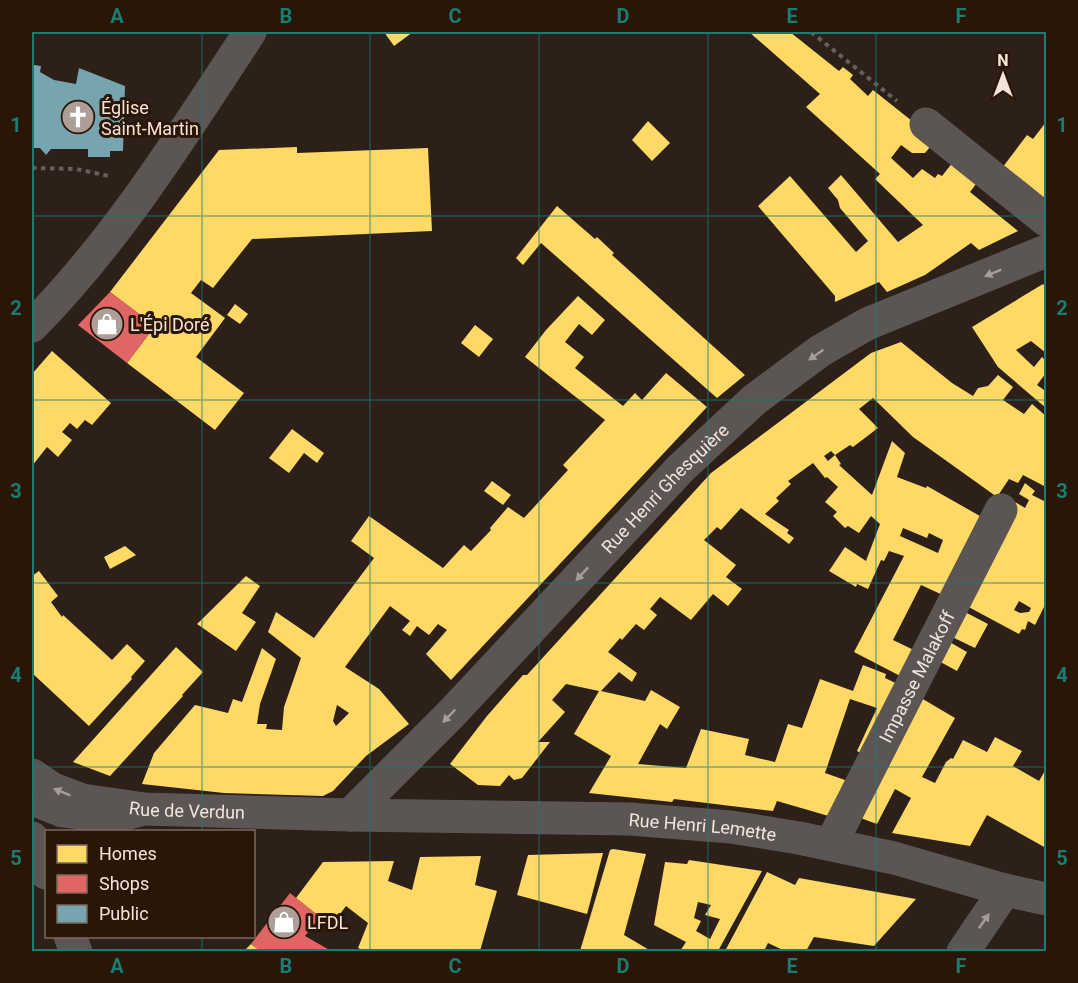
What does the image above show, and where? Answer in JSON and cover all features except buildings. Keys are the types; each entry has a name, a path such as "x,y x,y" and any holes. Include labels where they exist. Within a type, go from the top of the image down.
{"street":[{"path":"32,326 101,249 141,195 250,32"},
{"path":"926,124 1047,220"},
{"name":"Rue Henri Ghesquière","path":"350,815 451,714 681,468 754,400 820,351 867,324 1047,251"},
{"name":"Impasse Malakoff","path":"831,844 1000,510"},
{"name":"Rue de Verdun","path":"32,775 53,789 81,800 145,809 350,815"},
{"path":"97,827 124,813 145,809"},
{"name":"Rue Henri Lemette","path":"350,815 630,819 731,827 831,844 894,858 1005,890 1047,899"},
{"path":"32,838 45,870"},
{"path":"963,951 1005,890"}],"lane":[{"path":"32,806 60,818 97,827 576,832 669,836 751,845 890,872 1005,890"}],"path":[{"path":"811,32 926,124"},
{"path":"32,168 76,169 112,177 141,195"}],"place":[{"name":"Église Saint-Martin","path":"78,117"},
{"name":"L'Épi Doré","path":"107,324"},
{"name":"LFDL","path":"284,922"}]}
